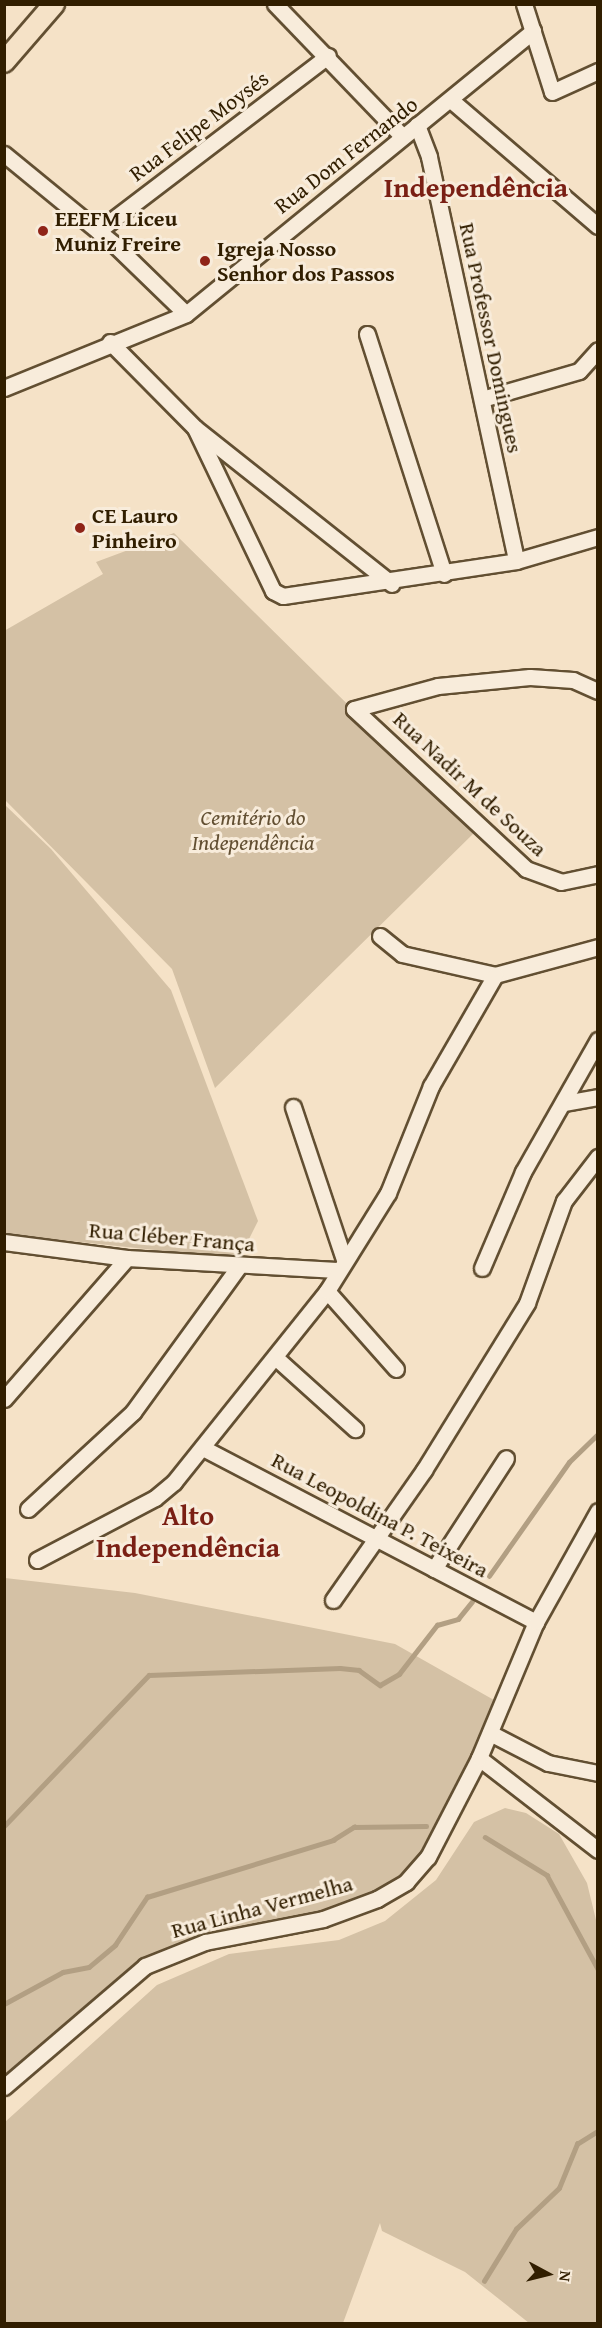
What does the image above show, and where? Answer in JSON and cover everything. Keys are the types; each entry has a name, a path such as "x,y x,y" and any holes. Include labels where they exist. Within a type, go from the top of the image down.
{"main road":[{"path":"4,62 54,4"}],"street":[{"path":"275,4 328,56 402,136"},
{"path":"524,4 552,92 597,70"},
{"name":"Rua Dom Fernando","path":"4,388 110,342 186,314 402,136 452,101 533,31"},
{"name":"Rua Felipe Moysés","path":"98,231 328,56"},
{"path":"452,101 597,226"},
{"name":"Rua Professor Domingues","path":"417,125 429,156 516,561"},
{"path":"4,154 98,231 186,314"},
{"path":"367,334 444,574"},
{"path":"110,342 195,428 392,584"},
{"path":"482,399 579,371 597,350"},
{"path":"195,428 277,594 392,584 516,561 597,537"},
{"name":"Rua Nadir M de Souza","path":"597,691 573,680 530,677 438,686 354,709 525,868 561,882 597,874"},
{"path":"380,936 402,954 495,975 597,947"},
{"path":"37,1560 155,1498 203,1448 327,1291 341,1264 388,1193 431,1086 495,975"},
{"path":"482,1268 523,1172 564,1103 597,1040"},
{"path":"564,1103 597,1097"},
{"path":"293,1107 341,1264"},
{"path":"333,1600 424,1470 527,1303 564,1201 597,1157"},
{"name":"Rua Cléber França","path":"4,1242 127,1258 239,1266 341,1264"},
{"path":"4,1399 127,1258"},
{"path":"28,1509 121,1426 239,1266"},
{"path":"327,1291 396,1369"},
{"path":"275,1357 355,1429"},
{"name":"Rua Leopoldina P. Teixeira","path":"203,1448 537,1622"},
{"path":"434,1569 506,1458"},
{"name":"Rua Linha Vermelha","path":"4,2087 145,1966 206,1942 323,1919 377,1899 406,1882 428,1857 479,1758 537,1622 597,1512"},
{"path":"490,1733 548,1763 597,1773"},
{"path":"479,1758 597,1850"}],"green space":[{"name":"Cemitério do Independência","path":"174,533 476,831 215,1088 172,969 5,800 4,631 103,574 96,562"},
{"path":"4,804 51,849 171,990 258,1221 239,1259 5,1234"},
{"path":"5,1578 135,1593 395,1644 501,1704 433,1842 391,1888 319,1918 224,1929 183,1943 5,2087"},
{"path":"505,1808 526,1813 559,1834 587,1883 597,1924 597,2323 529,2323 465,2272 382,2231 380,2223 343,2323 5,2323 5,2122 157,1985 229,1954 339,1940 385,1921 436,1880 474,1822"}],"waterway":[{"path":"489,1576 569,1462 598,1434"},
{"path":"4,1826 149,1675 340,1668 359,1670 380,1685 399,1674 437,1625 458,1619 472,1602"},
{"path":"4,2004 63,1972 89,1967 115,1945 147,1897 333,1840 354,1827 426,1826"},
{"path":"485,1837 547,1875 598,1969"},
{"path":"484,2281 516,2229 559,2188 577,2144 598,2131"}],"place":[{"name":"EEEFM Liceu Muniz Freire","path":"43,231"},
{"name":"Igreja Nosso Senhor dos Passos","path":"205,261"},
{"name":"CE Lauro Pinheiro","path":"80,528"}],"district":[{"name":"Independência","path":"476,187"},
{"name":"Alto Independência","path":"188,1531"}]}
